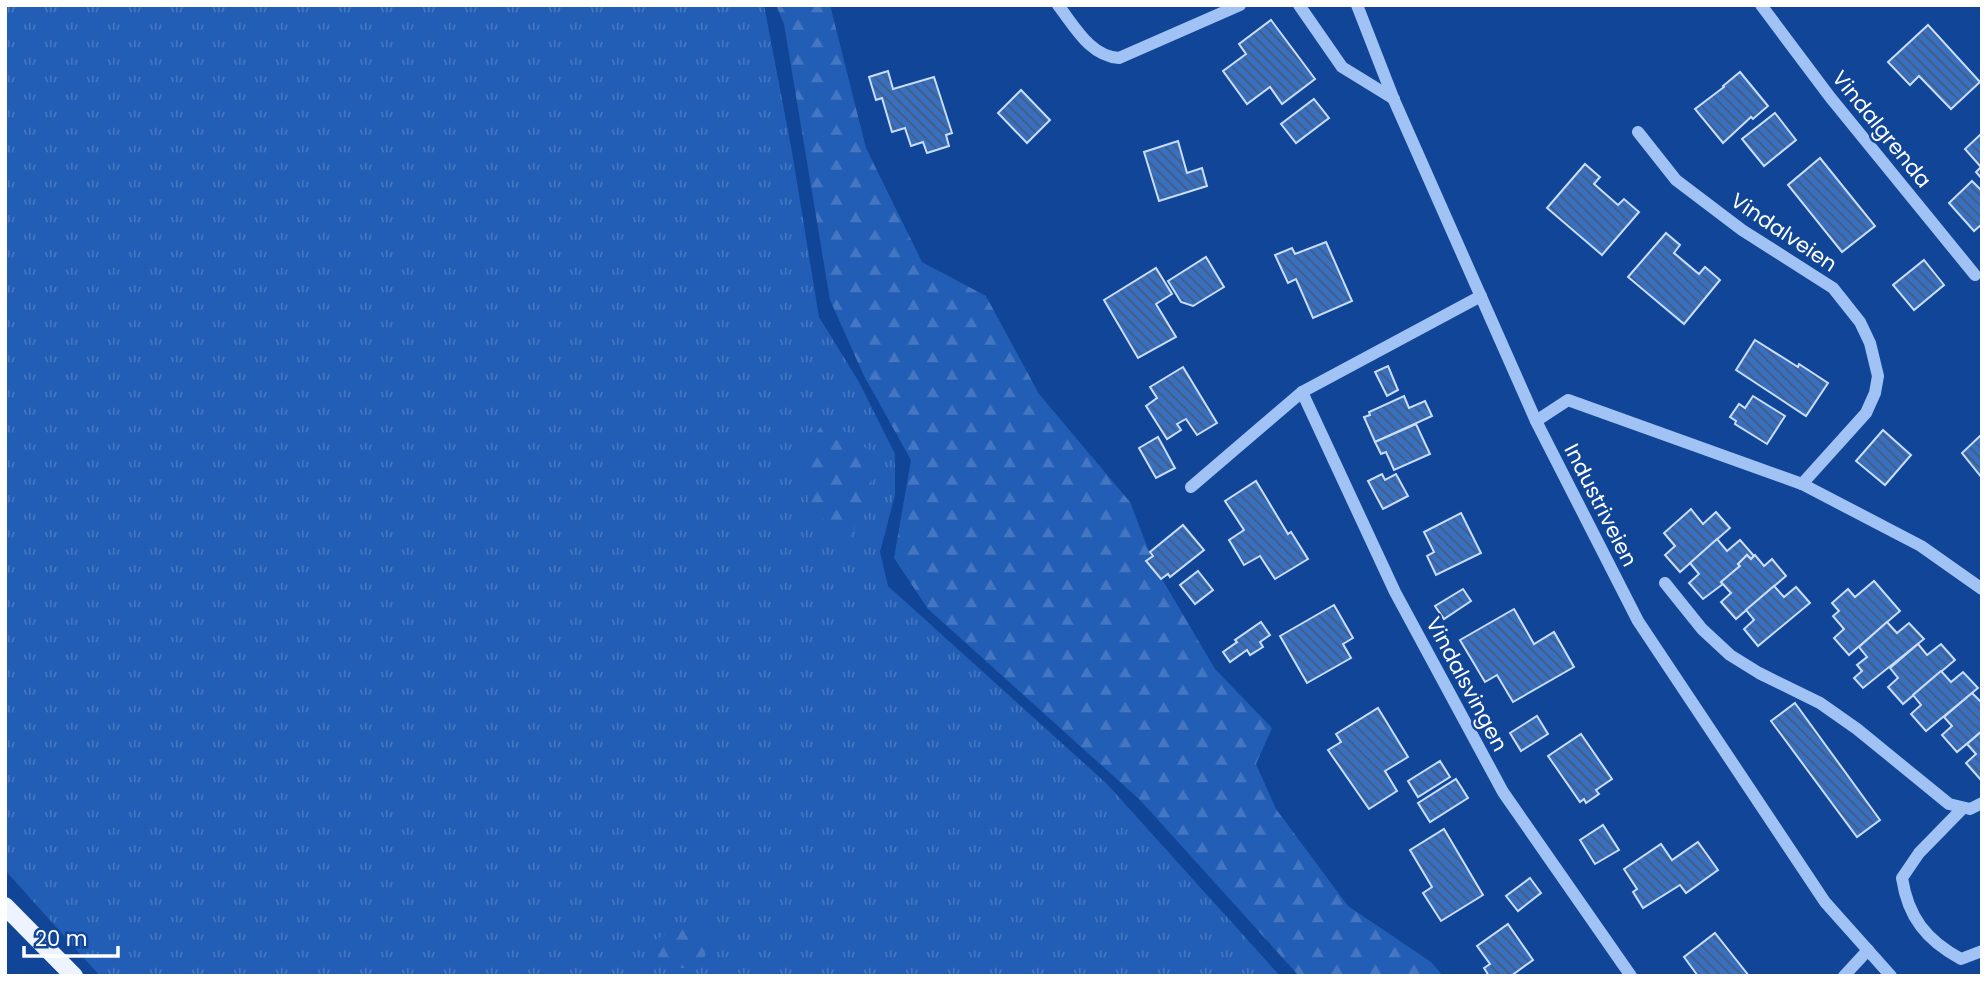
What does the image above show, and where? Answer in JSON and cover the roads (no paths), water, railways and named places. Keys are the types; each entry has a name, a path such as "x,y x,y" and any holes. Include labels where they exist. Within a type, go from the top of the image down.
{"main road":[{"path":"5,906 74,976"}],"street":[{"path":"1058,5 1093,50 1106,57 1119,58 1240,5"},
{"path":"1299,5 1342,67 1394,100"},
{"name":"Industriveien","path":"1357,5 1394,100 1536,422 1638,621 1825,902 1891,976"},
{"name":"Vindalgrenda","path":"1761,5 1830,97 1975,275"},
{"name":"Vindalveien","path":"1637,132 1676,180 1742,230 1833,288 1860,322 1870,342 1878,376 1875,393 1866,413 1802,484"},
{"path":"1191,487 1301,392 1481,296"},
{"name":"Vindalsvingen","path":"1301,392 1395,592 1503,792 1631,976"},
{"path":"1536,422 1568,400 1802,484 1921,546 1982,589"},
{"path":"1665,583 1702,629 1730,655 1759,673 1820,703 1857,729 1944,800 1962,809 1970,809 1982,803"},
{"path":"1962,809 1919,853 1902,878 1906,901 1930,937 1944,950 1961,959 1982,951"},
{"path":"1844,976 1868,950"}]}
